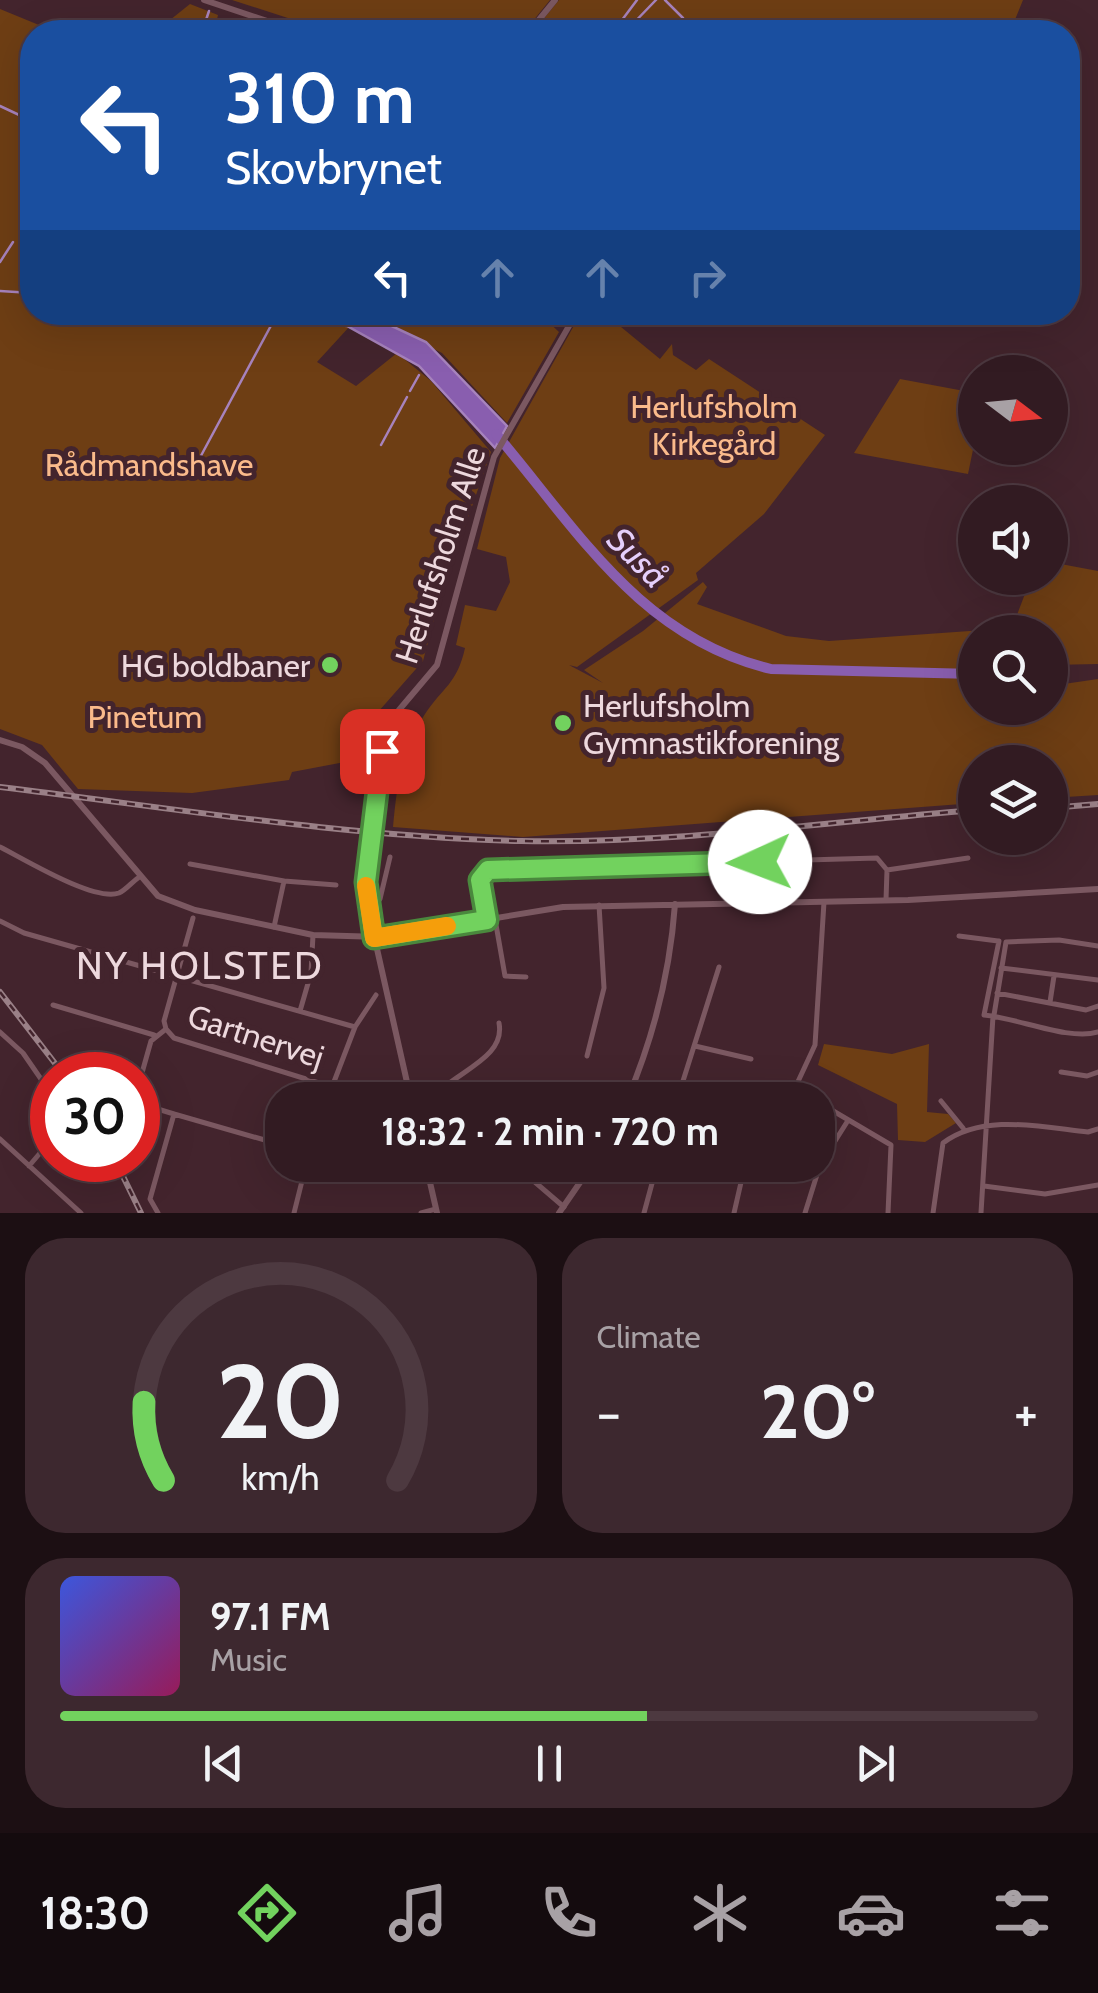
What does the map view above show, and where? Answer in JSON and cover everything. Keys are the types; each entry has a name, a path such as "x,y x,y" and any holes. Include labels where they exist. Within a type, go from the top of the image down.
{"street":[{"path":"204,0 264,20"},
{"path":"539,20 556,0"},
{"name":"Herlufsholm Alle","path":"407,1082 369,914 366,882 385,736 399,710 437,665 494,457 570,325"},
{"path":"0,740 28,750 56,775 138,878 158,896 179,906 312,935 374,938 599,905 824,902 1098,889"},
{"path":"0,847 60,877 105,892 121,892 138,878"},
{"path":"369,914 380,899 390,857"},
{"path":"526,977 505,976 480,880 483,872 877,858 887,870 886,900"},
{"path":"887,870 968,858"},
{"path":"190,864 284,881 336,885"},
{"path":"274,927 284,881"},
{"path":"798,1082 815,1046 824,902"},
{"path":"633,1082 660,1008 672,951 674,904"},
{"path":"587,1056 604,988 599,905"},
{"path":"149,1052 154,1035 166,1029 164,1021 193,918"},
{"path":"0,921 24,934 355,1027"},
{"path":"300,1011 310,973 312,935"},
{"path":"959,936 1002,942 1059,940 1098,946"},
{"path":"981,1213 1002,942"},
{"path":"1002,942 989,973 984,1015 1041,1024 1054,1032 1086,1036 1098,1032"},
{"path":"683,1082 719,967"},
{"path":"1002,968 1098,980"},
{"path":"1050,1002 1055,974"},
{"path":"998,993 1086,1010 1098,1006"},
{"path":"334,1082 355,1027 376,994"},
{"name":"Gartnervej","path":"54,1005 154,1035"},
{"path":"456,1082 494,1049 501,1034 499,1023"},
{"name":"Gartnervej","path":"166,1029 174,1038 326,1082"},
{"path":"0,1032 30,1063"},
{"path":"695,1046 750,1059"},
{"path":"1061,1072 1087,1076 1098,1072"},
{"path":"941,1101 963,1128"},
{"path":"160,1109 265,1139"},
{"path":"158,1213 150,1199 174,1114"},
{"path":"835,1114 892,1146 888,1213"},
{"path":"805,1213 820,1165 847,1122"},
{"path":"933,1213 943,1143 963,1128 1012,1124 1088,1132 1098,1129"},
{"path":"0,1139 30,1166"},
{"path":"48,1182 82,1213"},
{"path":"294,1213 302,1182"},
{"path":"421,1213 436,1211 430,1182"},
{"path":"532,1182 561,1210 572,1213"},
{"path":"561,1210 580,1182"},
{"path":"644,1213 652,1182"},
{"path":"734,1213 741,1182"},
{"path":"984,1186 1045,1194 1098,1185"}],"green space":[{"path":"232,0 550,0 534,20 294,20"},
{"path":"559,0 1023,0 1015,20 543,20"},
{"path":"190,4 218,15 217,20 170,20"},
{"name":"Rådmandshave","path":"0,9 27,20 20,20 20,325 348,325 317,362 356,386 397,353 431,381 491,452 462,535 454,544 423,661 378,712 366,758 292,772 289,780 192,793 78,789 42,745 0,729"},
{"path":"386,325 552,325 559,332 507,423 442,353"},
{"name":"Herlufsholm Kirkegård","path":"574,325 619,325 660,359 672,344 673,355 696,370 709,359 825,435 764,514 696,573 698,580 577,667 569,665 603,683 584,670 643,631 703,582 707,587 697,604 786,636 829,641 958,632 958,725 1068,725 1068,683 1098,679 1098,795 1068,797 1068,745 958,745 958,804 523,837 393,827 410,741 462,660 465,648 456,645 465,605 496,611 510,582 506,557 477,549 500,458"},
{"path":"900,379 958,390 958,465 970,465 968,474 854,453"},
{"path":"1068,565 1098,571 1098,664 1068,665 1068,615 1017,615 1025,595 1068,595"},
{"path":"824,1044 892,1054 929,1044 927,1112 948,1114 956,1123 925,1142 898,1140 897,1104 818,1065"}],"shaded area":[{"path":"339,325 390,325 426,342 507,426 495,448 419,366"}],"waterway":[{"path":"622,20 637,0"},
{"path":"637,20 656,0"},
{"path":"665,0 684,20"},
{"path":"206,20 209,11"},
{"path":"0,106 20,115"},
{"path":"0,262 13,242"},
{"path":"0,291 20,292"},
{"path":"196,465 271,325"},
{"path":"410,391 419,375"},
{"path":"381,445 407,397"},
{"name":"Suså","path":"496,434 615,576 684,633 725,654 771,669 958,674"}],"railway":[{"path":"0,787 325,828 521,841 691,836 958,812"},
{"path":"1068,806 1098,804"},
{"path":"0,992 46,1052"},
{"path":"126,1182 141,1213"}],"slow traffic":[{"path":"366,886 374,938 447,926"}],"place":[{"name":"HG boldbaner","path":"330,665"},
{"name":"Herlufsholm Gymnastikforening","path":"563,723"}],"district":[{"name":"NY HOLSTED","path":"200,965"}],"route":[{"path":"382,751 366,882 374,938 487,920 480,880 488,870 760,862"}],"park label":[{"name":"Pinetum","path":"145,716"}]}
